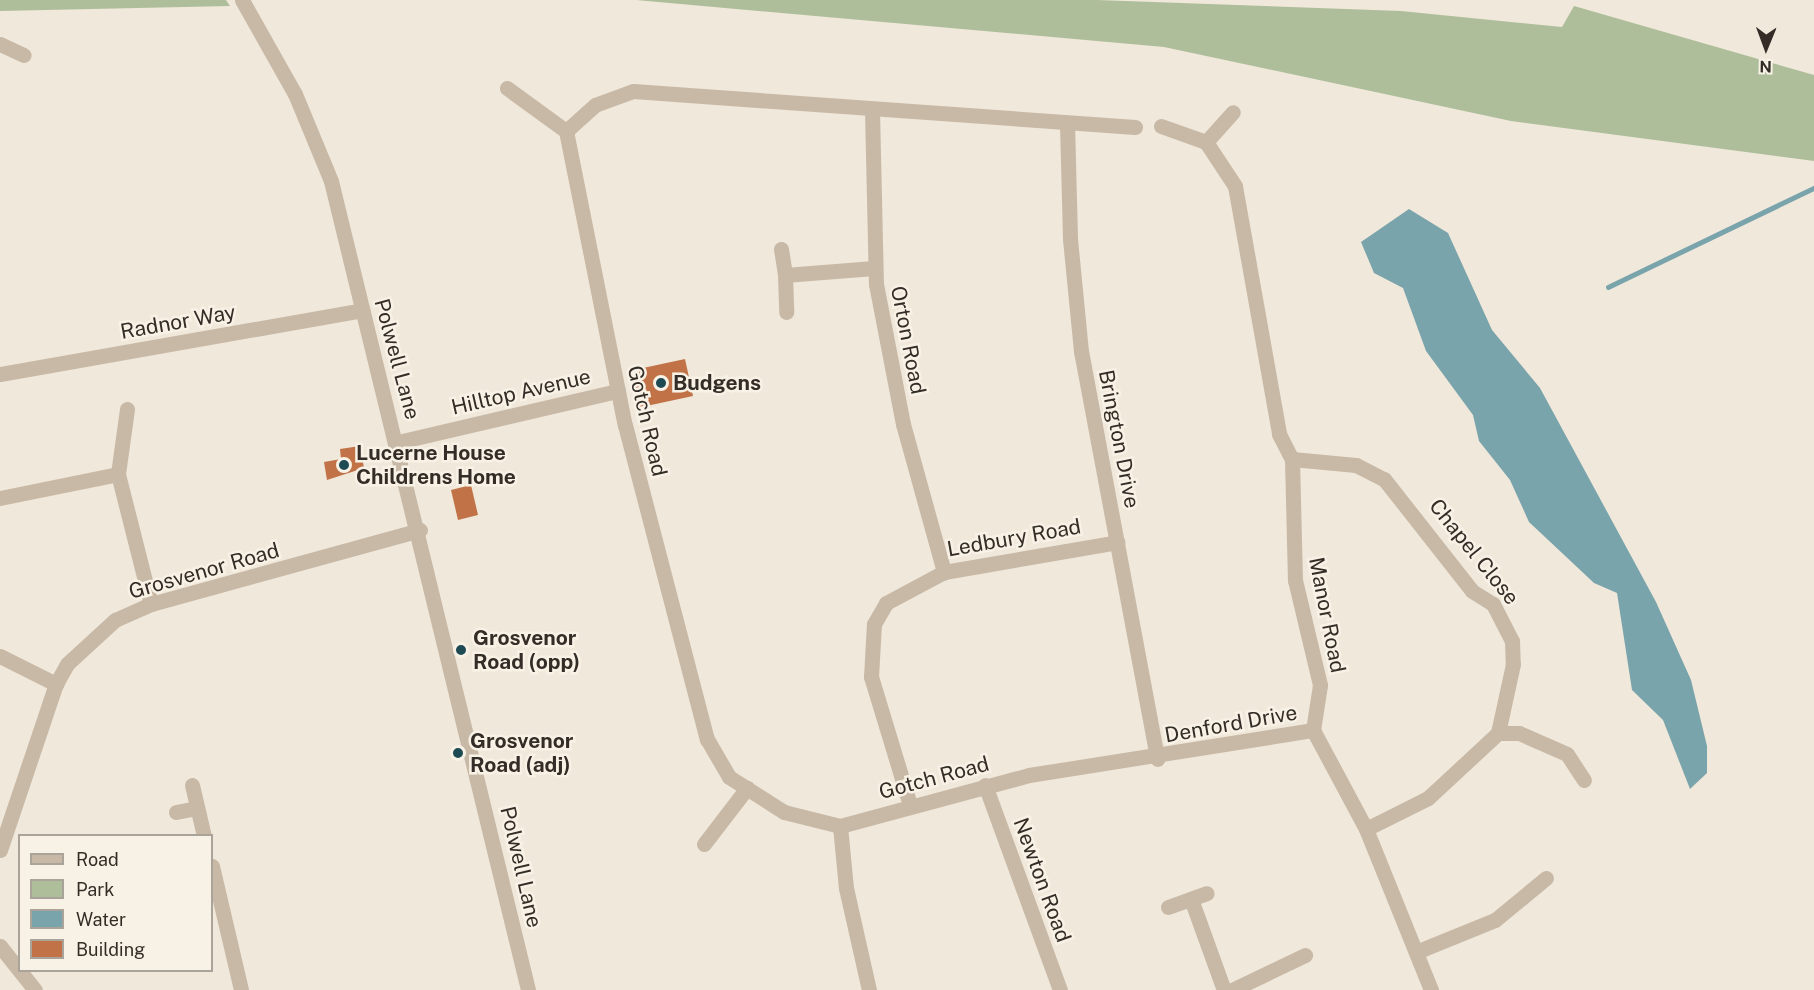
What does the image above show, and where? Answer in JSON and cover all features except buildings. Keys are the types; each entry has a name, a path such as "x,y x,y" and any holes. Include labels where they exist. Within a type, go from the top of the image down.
{"street":[{"name":"Polwell Lane","path":"242,0 295,94 331,181 362,310 420,530 528,990"},
{"path":"0,44 24,55"},
{"path":"507,88 566,131 595,105 633,91 872,110 1135,127"},
{"name":"Orton Road","path":"872,110 874,268 886,352 944,572"},
{"path":"1161,126 1206,142 1233,112"},
{"name":"Brington Drive","path":"1067,123 1070,239 1081,351 1157,759"},
{"name":"Gotch Road","path":"566,131 618,391 707,739 729,777 784,812 840,826 985,785 1157,759"},
{"name":"Manor Road","path":"1206,142 1235,186 1279,435 1292,459 1295,580 1320,685 1313,730"},
{"path":"781,249 785,275 786,312"},
{"path":"785,275 874,268"},
{"name":"Radnor Way","path":"0,374 362,310"},
{"name":"Hilltop Avenue","path":"398,442 618,391"},
{"path":"127,409 118,474 151,604"},
{"name":"Chapel Close","path":"1292,459 1356,465 1384,479 1472,591 1493,604 1512,641 1513,664 1498,733"},
{"path":"0,498 118,474"},
{"name":"Grosvenor Road","path":"0,850 56,684 67,664 115,620 151,604 420,530"},
{"name":"Ledbury Road","path":"910,805 871,677 870,650 886,603 944,572 1117,542"},
{"path":"0,656 56,684"},
{"path":"1313,730 1366,830 1431,990"},
{"name":"Denford Drive","path":"1157,759 1313,730"},
{"path":"1366,830 1428,798 1498,733 1519,733 1567,754 1584,780"},
{"path":"192,785 204,834"},
{"name":"Newton Road","path":"985,785 1059,990"},
{"path":"704,844 747,788"},
{"path":"176,812 197,808"},
{"path":"840,826 846,888 869,990"},
{"path":"213,870 241,990"},
{"path":"1416,952 1495,920 1546,878"},
{"path":"1168,907 1207,893"},
{"path":"1191,899 1224,990"},
{"path":"0,946 18,969"},
{"path":"1232,990 1305,955"},
{"path":"21,972 35,990"}],"green space":[{"path":"0,0 226,0 230,6 0,11"},
{"path":"636,0 1097,0 1401,11 1562,27 1574,6 1814,75 1814,161 1511,121 1164,47"}],"water":[{"path":"1409,209 1448,233 1492,330 1540,388 1656,602 1691,680 1707,746 1707,773 1690,789 1663,720 1632,690 1617,593 1594,583 1529,522 1510,480 1479,441 1473,415 1426,351 1403,288 1374,273 1361,242"}],"waterway":[{"path":"1608,287 1814,188"}],"place":[{"name":"Budgens","path":"661,383"},
{"name":"Lucerne House Childrens Home","path":"344,465"},
{"name":"Grosvenor Road (opp)","path":"461,650"},
{"name":"Grosvenor Road (adj)","path":"458,753"}]}
